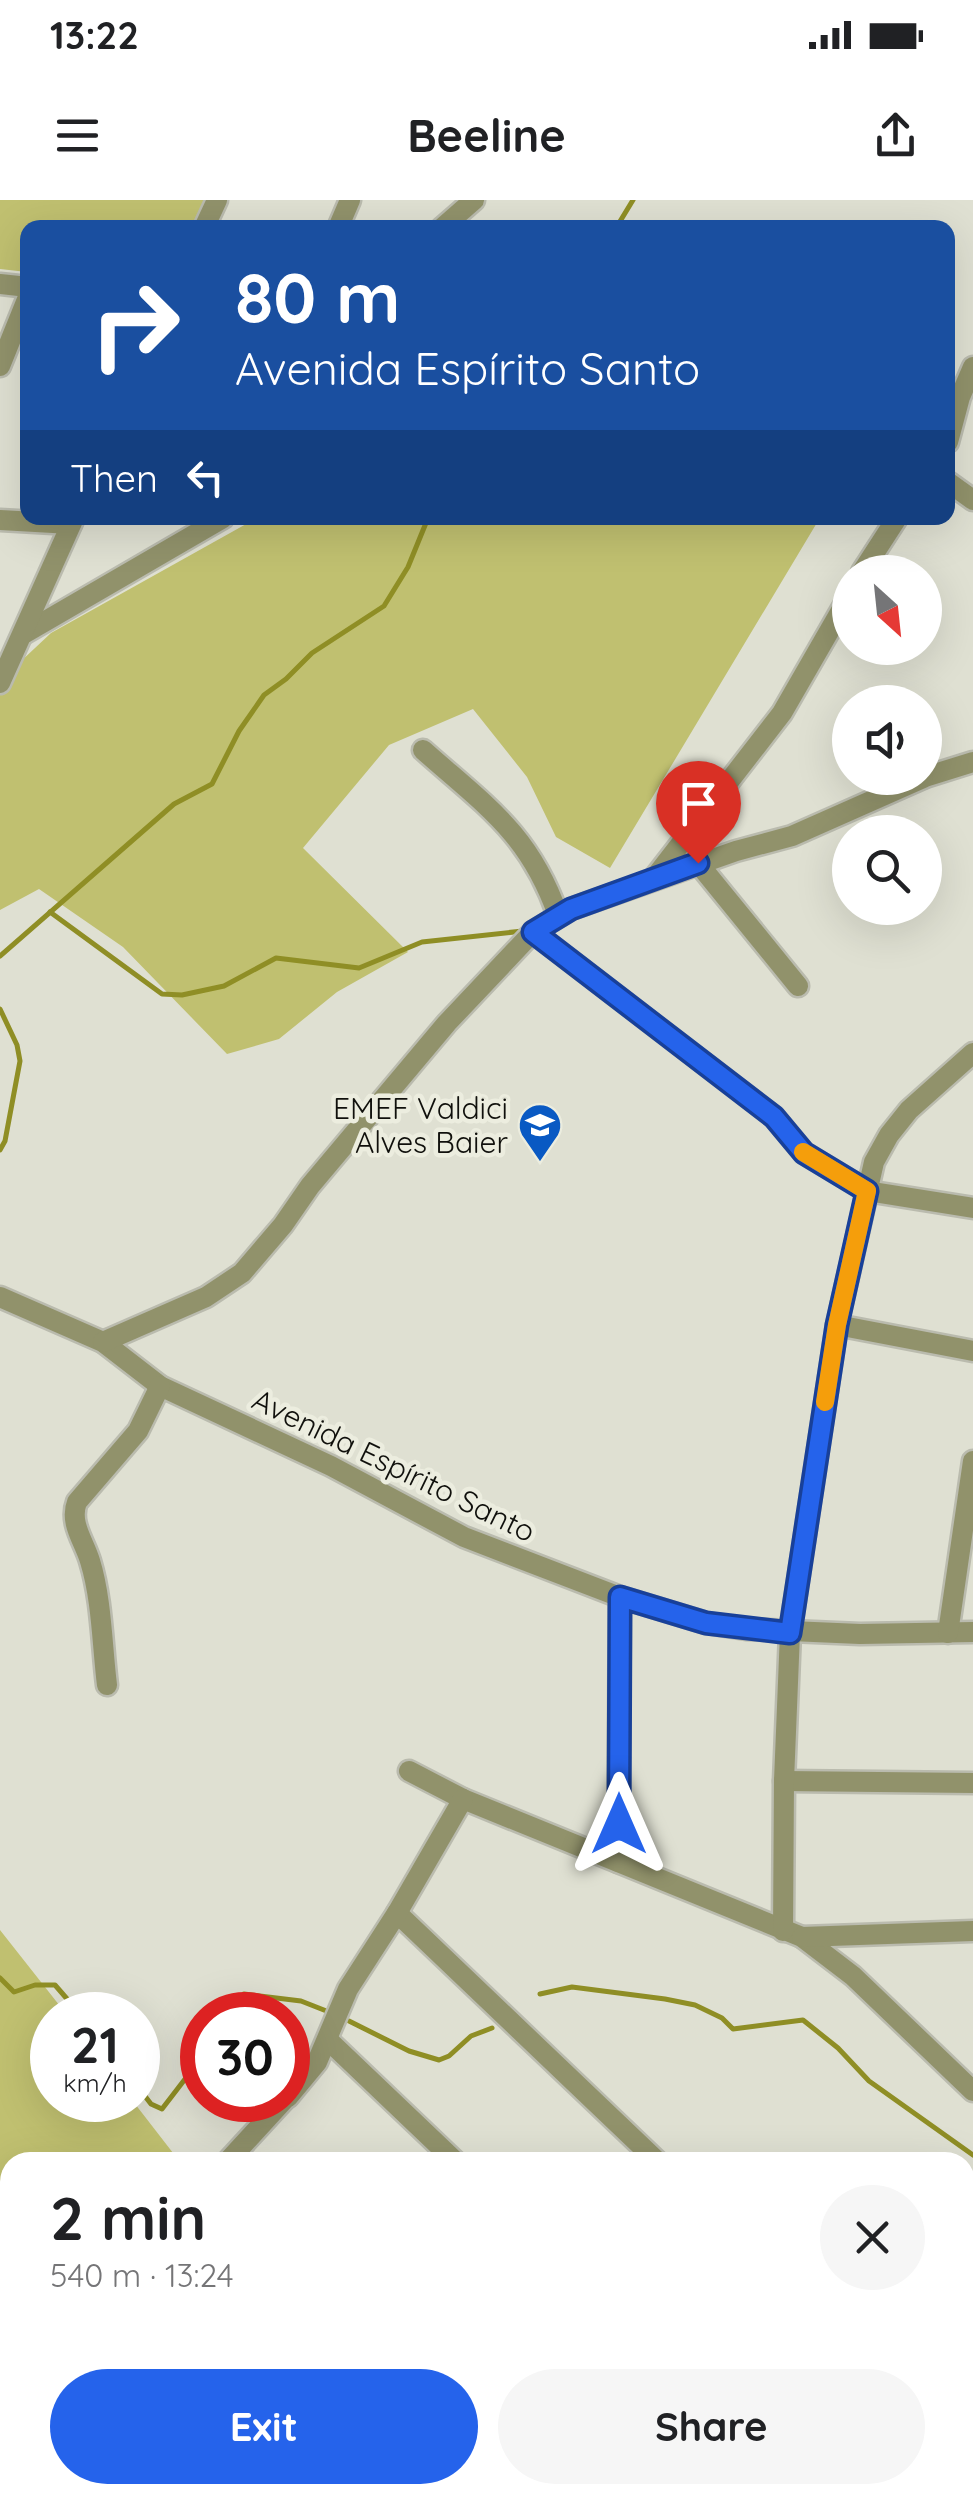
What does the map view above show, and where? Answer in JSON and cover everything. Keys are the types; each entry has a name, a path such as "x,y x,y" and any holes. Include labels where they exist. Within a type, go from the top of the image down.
{"street":[{"path":"451,220 474,200"},
{"path":"0,366 20,316"},
{"path":"955,393 973,366"},
{"path":"0,683 71,525"},
{"path":"25,633 205,525"},
{"path":"873,555 893,525"},
{"path":"655,878 782,714 832,626"},
{"path":"423,750 523,843 546,882 558,915"},
{"path":"942,771 973,762"},
{"path":"102,1342 206,1297 242,1273 447,1023 533,932 558,915 698,863 792,836 884,795"},
{"path":"698,863 798,986"},
{"path":"533,932 774,1117 804,1153 867,1191 973,1208"},
{"path":"792,1934 784,1781 790,1633 837,1325 874,1162 889,1135 938,1081 973,1054"},
{"name":"Avenida Espírito Santo","path":"0,1297 102,1342 160,1386 331,1466 488,1549 620,1597 706,1623 790,1633 973,1632"},
{"path":"837,1325 973,1350"},
{"path":"107,1685 94,1575 75,1524 74,1509 138,1431 160,1386"},
{"path":"948,1632 973,1461"},
{"path":"618,1862 620,1597"},
{"path":"409,1771 463,1798 792,1934 853,1976 973,2091"},
{"path":"784,1781 973,1783"},
{"path":"310,2070 328,2040 348,1989 463,1798"},
{"path":"397,1913 648,2152"},
{"path":"792,1934 973,1931"},
{"path":"328,2040 447,2152"},
{"path":"236,2152 264,2122"},
{"path":"435,2152 441,2146"}],"shaded area":[{"path":"0,200 215,200 205,220 20,220 20,271 0,269"},
{"path":"244,525 816,525 610,868 556,837 527,777 473,709 389,745 303,848 408,952 337,992 279,1039 227,1054 123,947 39,889 0,910 0,690 19,663 51,633"},
{"path":"0,1930 49,1992 30,1992 30,2122 149,2122 172,2152 0,2152"}],"waterway":[{"path":"621,220 633,200"},
{"path":"0,956 174,804 212,784 239,731 264,695 312,653 384,606 408,567 425,525"},
{"path":"50,912 162,994 182,995 224,986 276,958 359,968 422,942 523,931"},
{"path":"0,1009 20,1061 0,1150"},
{"path":"0,1978 14,1992 35,1985 55,1985 61,1992"},
{"path":"540,1994 572,1987 665,1999 695,2005 722,2018 733,2029 803,2020 838,2048 869,2081 969,2152"},
{"path":"310,2005 329,2012"},
{"path":"349,2021 409,2051 439,2060 471,2036 492,2028"},
{"path":"160,2108 180,2086"}],"slow traffic":[{"path":"803,1152 867,1191 837,1325 825,1402"}],"place":[{"name":"EMEF Valdici Alves Baier","path":"540,1163"}],"route":[{"path":"619,1824 620,1597 706,1623 790,1633 837,1325 867,1191 804,1153 774,1117 533,932 571,909 698,863"}]}
